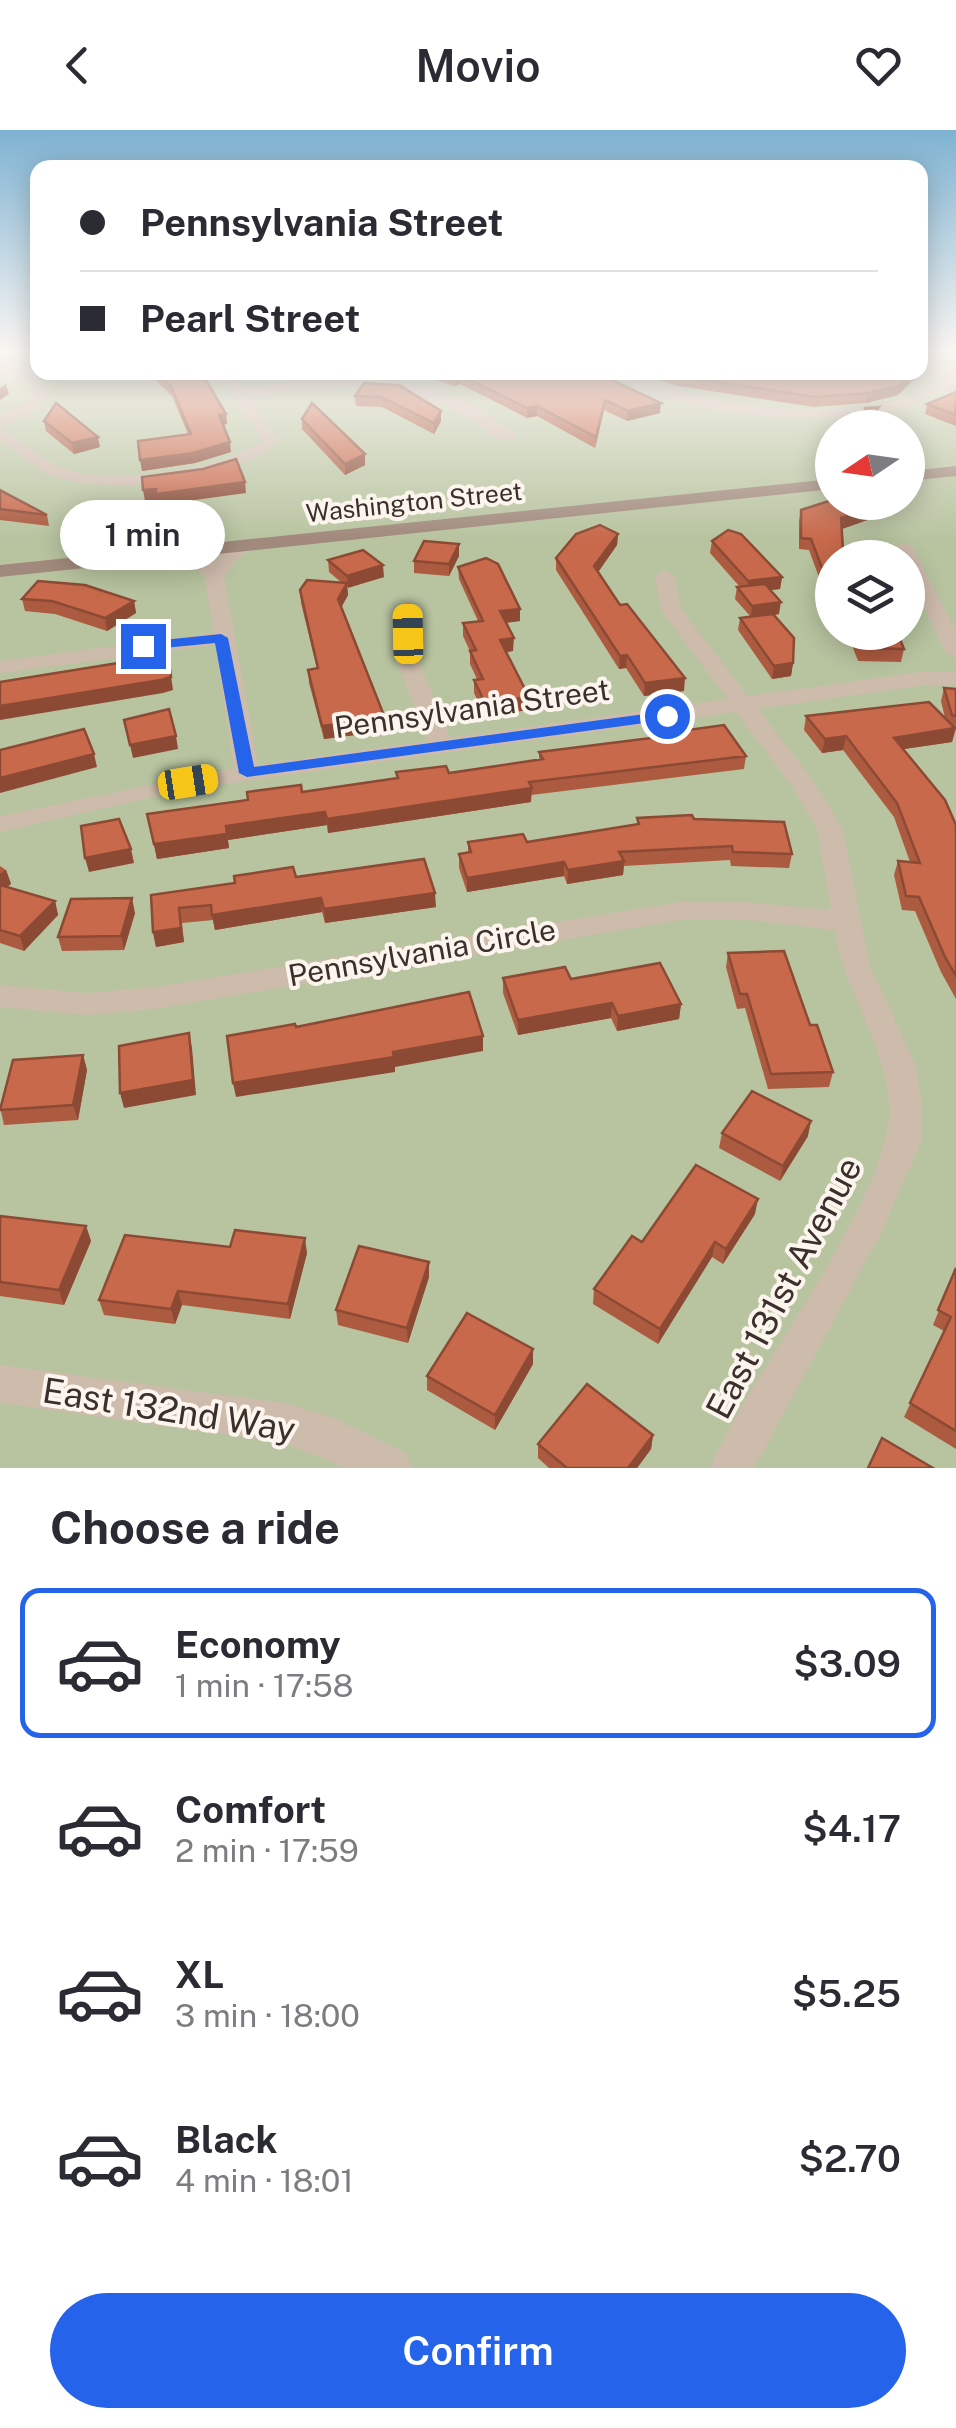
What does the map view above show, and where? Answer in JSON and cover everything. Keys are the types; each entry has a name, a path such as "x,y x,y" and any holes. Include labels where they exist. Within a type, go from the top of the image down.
{"main road":[{"path":"925,462 956,459"},
{"path":"925,474 956,471"},
{"name":"Washington Street","path":"0,570 195,543 815,474"},
{"name":"Washington Street","path":"0,557 195,543 248,544 815,486"}],"street":[{"path":"0,434 61,474 99,478 152,475 214,468 257,455 267,448 270,435 256,414"},
{"path":"470,414 510,438"},
{"path":"257,455 276,462"},
{"path":"43,482 61,474"},
{"path":"195,543 201,564 214,578 221,638 247,773"},
{"path":"214,578 228,556 248,544"},
{"name":"East 131st Avenue","path":"665,576 672,610 803,784 830,830 855,966 900,1066 906,1106 904,1142 864,1231 731,1468"},
{"path":"925,590 956,652"},
{"path":"408,607 408,662 441,746"},
{"path":"12,660 221,638"},
{"name":"Pennsylvania Street","path":"0,824 110,797 247,773 920,679 956,678"},
{"name":"Pennsylvania Circle","path":"0,996 86,1004 154,998 680,911 746,911 844,921"},
{"name":"East 132nd Way","path":"0,1384 284,1423 334,1439 391,1468"}],"green space":[{"path":"0,414 815,414 815,520 925,520 925,414 956,414 956,1468 0,1468"}],"building":[{"path":"48,414 70,414 98,437 72,443 44,421"},
{"path":"183,414 223,414 219,415 230,442 193,453 140,460 138,441 191,434"},
{"path":"305,414 324,414 365,454 345,464 302,419"},
{"path":"417,414 439,414 434,423"},
{"path":"553,414 601,414 596,437"},
{"path":"236,459 245,482 156,494 156,489 143,490 142,477 203,469"},
{"path":"0,490 47,515 0,509"},
{"path":"815,505 815,520 841,520 842,540 815,540 815,550 811,539 801,538 801,510"},
{"path":"600,525 618,534 594,566 620,605 627,604 685,678 645,683 627,655 620,656 556,558 576,534"},
{"path":"728,530 741,534 782,577 748,581 712,541"},
{"path":"424,541 459,544 449,564 414,561"},
{"path":"363,550 383,565 347,576 328,560"},
{"path":"486,558 498,564 520,609 500,611 514,638 500,640 529,697 485,703 474,680 483,679 470,651 476,650 463,623 483,621 458,567"},
{"path":"307,580 347,583 338,599 385,718 322,726 308,670 318,668 300,590"},
{"path":"38,581 85,585 134,601 105,618 52,601 22,599"},
{"path":"765,584 781,602 752,606 737,587"},
{"path":"773,614 794,638 793,663 774,666 740,618"},
{"path":"168,655 171,677 0,706 0,682"},
{"path":"944,688 956,689 956,716 952,715"},
{"path":"929,702 955,728 894,738 945,800 956,825 956,976 919,897 906,896 898,861 920,863 897,803 846,736 825,739 806,716"},
{"path":"169,709 176,736 130,745 124,720"},
{"path":"724,725 746,756 529,782 532,788 327,819 325,812 226,826 227,834 154,844 147,814 248,800 247,792 301,785 302,792 398,778 396,772 446,766 449,773 543,759 539,752"},
{"path":"84,729 94,754 0,778 0,750"},
{"path":"692,815 694,819 784,822 792,854 733,852 732,846 619,852 624,861 568,870 564,862 467,878 459,854 471,852 468,842 523,834 527,842 639,824 637,818"},
{"path":"119,819 131,849 85,858 81,826"},
{"path":"424,859 435,893 324,909 321,898 212,915 211,905 179,908 181,928 153,932 151,895 235,883 234,876 293,867 296,877"},
{"path":"0,885 55,901 20,936 0,930"},
{"path":"132,898 121,936 58,937 71,899"},
{"path":"784,951 810,1025 817,1025 833,1072 771,1074 747,994 740,994 728,953"},
{"path":"660,963 681,1004 618,1016 612,1003 518,1020 503,978 565,967 571,979"},
{"path":"469,992 483,1036 393,1052 394,1057 233,1083 227,1036 295,1024 296,1027"},
{"path":"189,1033 193,1080 120,1093 119,1046"},
{"path":"83,1055 73,1105 0,1110 13,1060"},
{"path":"752,1091 811,1121 783,1166 722,1133"},
{"path":"696,1165 758,1199 726,1249 715,1242 660,1329 594,1289 632,1236 642,1242"},
{"path":"0,1216 86,1226 59,1290 0,1282"},
{"path":"235,1230 305,1238 288,1304 178,1291 171,1309 99,1300 125,1235 230,1247"},
{"path":"359,1246 429,1262 407,1328 336,1310"},
{"path":"956,1268 956,1431 910,1403 951,1317 938,1310"},
{"path":"467,1313 533,1349 495,1415 427,1376"},
{"path":"587,1384 653,1435 628,1468 567,1468 538,1444"},
{"path":"882,1438 933,1468 868,1468"}],"route":[{"path":"143,646 221,638 247,773 667,716"}]}
